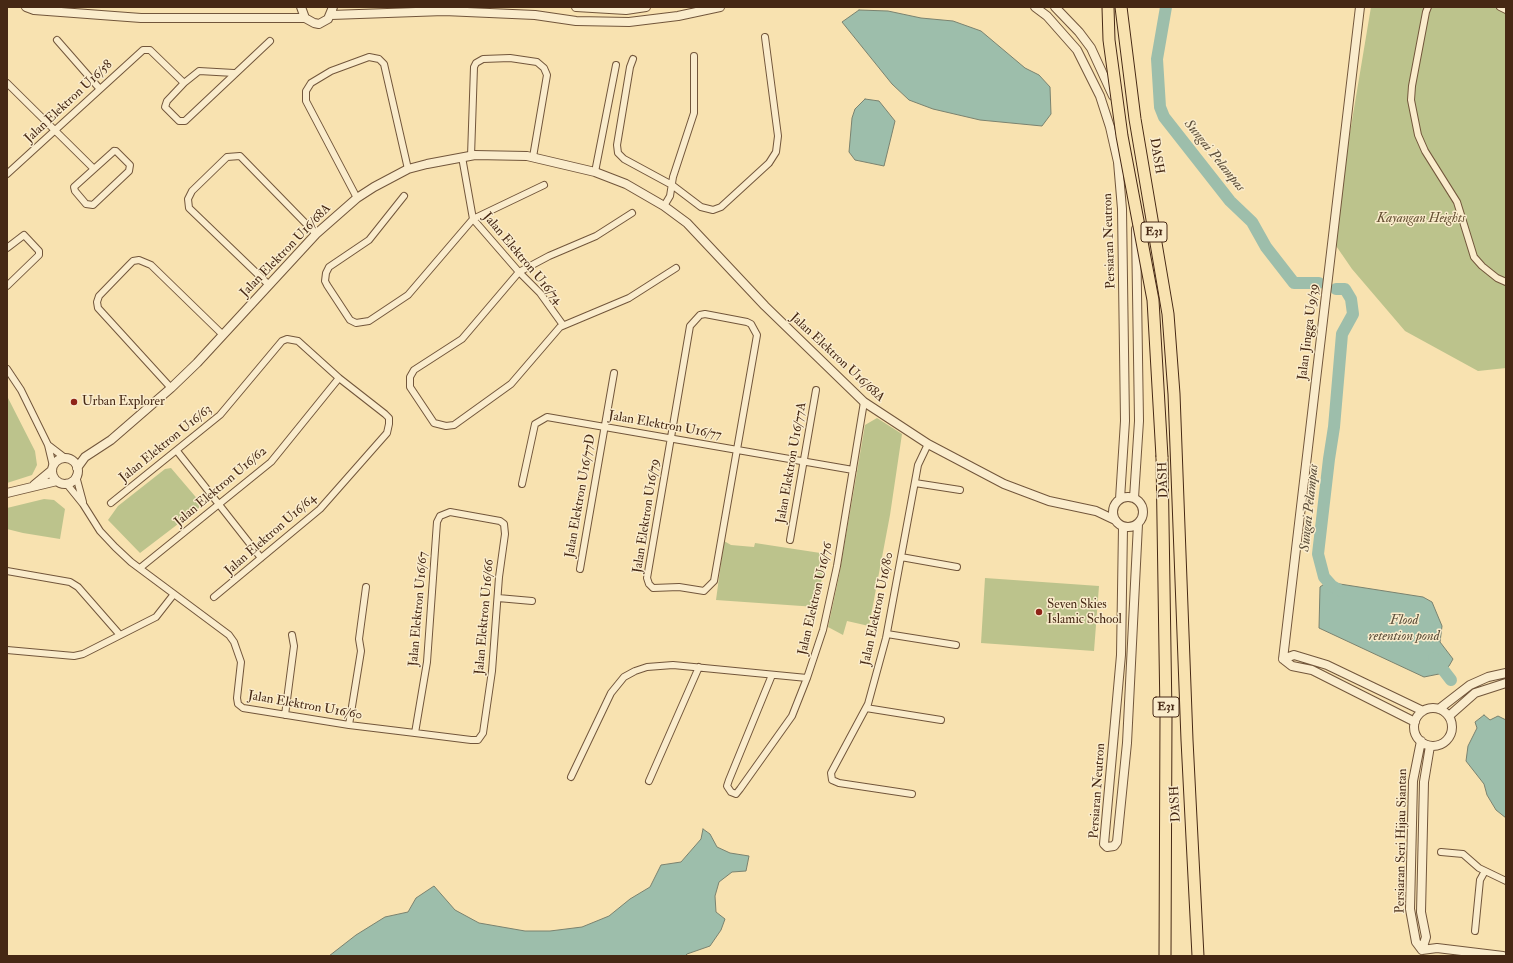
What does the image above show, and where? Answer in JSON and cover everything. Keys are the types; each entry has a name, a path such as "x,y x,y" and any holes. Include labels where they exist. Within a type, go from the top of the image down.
{"highway":[{"name":"DASH","path":"1108,7 1109,40 1122,136 1153,300 1162,457 1166,715 1165,956"},
{"name":"DASH","path":"1121,7 1135,119 1168,314 1177,458 1187,740 1198,956"}],"street":[{"path":"26,7 34,10 141,18 305,18 314,24 324,22 332,11 444,11 535,15 576,21 628,22 678,16 720,7"},
{"path":"301,7 305,18"},
{"path":"576,7 626,10 646,7"},
{"name":"Persiaran Neutron","path":"1035,7 1047,16 1077,50 1100,96 1110,127 1118,162 1122,209 1126,421 1117,502"},
{"name":"Persiaran Neutron","path":"1055,7 1079,32 1091,48 1108,82 1122,118 1131,164 1135,210 1139,422 1134,498"},
{"name":"Jalan Jingga U9/39","path":"1283,659 1360,7"},
{"path":"1428,7 1412,86 1411,100 1415,123 1425,151 1457,202 1474,258 1497,278 1506,282"},
{"path":"1500,7 1506,10"},
{"path":"633,59 630,67 617,145 618,153 624,159 672,185 701,207 709,210 721,207 770,163 776,152 778,136 765,37"},
{"path":"57,40 99,88"},
{"path":"234,74 199,71 184,83 165,103 165,107 182,122 185,121 270,41"},
{"name":"Jalan Elektron U16/58","path":"7,174 54,132 99,88 143,50 150,50 184,83"},
{"path":"664,206 670,196 673,177 694,113 694,56"},
{"path":"357,198 306,101 306,91 311,83 331,71 369,57 379,59 384,64 408,170"},
{"path":"470,156 474,67 476,63 483,59 510,58 537,62 544,68 546,75 533,157"},
{"path":"595,172 616,65"},
{"path":"7,83 54,132 94,169"},
{"path":"114,151 116,151 130,165 131,168 93,205 90,206 86,204 75,191 74,187 94,169 114,151"},
{"path":"269,285 189,208 188,199 192,191 227,157 240,156 316,234"},
{"name":"Jalan Elektron U16/68A","path":"77,472 85,457 111,440 171,388 316,234 357,198 374,187 408,170 427,164 470,156 533,157 595,172 626,184 664,206 687,223 765,306 864,402 928,444 1004,484 1049,501 1096,511 1114,520"},
{"name":"Jalan Elektron U16/74","path":"462,157 473,219 519,272 540,293 563,326"},
{"path":"404,196 369,240 328,267 325,281 327,285 350,320 356,323 369,321 408,295 473,219 544,185"},
{"path":"632,212 596,236 549,256 519,272 462,339 412,373 410,387 434,423 446,426 454,425 511,384 563,326 629,298 676,268"},
{"path":"7,248 24,234 39,251 39,254 7,286"},
{"path":"171,388 98,308 97,302 99,296 133,261 139,260 151,265 223,334"},
{"path":"671,438 690,326 700,315 728,318 752,324 757,335 737,450"},
{"name":"Jalan Elektron U16/63","path":"110,503 177,451 220,415 279,344 287,339 298,341 339,378"},
{"path":"7,369 21,390 48,445 52,474 62,482 83,504"},
{"name":"Jalan Elektron U16/77D","path":"580,569 614,373"},
{"name":"Jalan Elektron U16/64","path":"214,597 320,509 387,433 389,424 388,418 385,414 339,378"},
{"name":"Jalan Elektron U16/62","path":"140,568 271,462 339,378"},
{"name":"Jalan Elektron U16/77A","path":"790,540 816,390"},
{"name":"Jalan Elektron U16/76","path":"772,675 727,786 731,792 736,794 792,716 807,678 823,630 837,566 864,402"},
{"name":"Jalan Elektron U16/77","path":"522,484 535,424 547,416 854,470"},
{"name":"Jalan Elektron U16/79","path":"671,438 647,578 648,584 653,588 679,588 704,591 714,581 737,450"},
{"name":"Jalan Elektron U16/80","path":"912,794 839,783 832,780 831,773 866,708 887,634 918,465 928,444"},
{"path":"48,445 67,458 77,472 83,504"},
{"path":"177,451 261,558"},
{"name":"Jalan Elektron U16/68A","path":"67,458 85,457"},
{"path":"34,486 58,460 67,458"},
{"path":"7,493 34,486 72,481 77,472"},
{"path":"915,483 960,490"},
{"path":"1096,511 1117,502 1124,497 1134,498 1141,505 1143,510 1141,520 1138,524 1133,527 1122,527 1114,520 1112,512 1117,502"},
{"name":"Jalan Elektron U16/60","path":"83,504 100,531 115,547 229,636 234,642 241,662 237,698 238,704 243,708 348,725 471,740"},
{"name":"Jalan Elektron U16/67","path":"415,733 427,662 437,522 440,516 444,513 469,515"},
{"name":"Jalan Elektron U16/66","path":"469,515 495,519 504,524 505,528 492,671 483,733 478,740 471,740"},
{"name":"Persiaran Neutron","path":"1122,527 1120,655 1104,844 1107,847 1114,846 1117,842 1126,751 1138,524"},
{"path":"901,557 957,567"},
{"path":"7,571 70,582 78,587 120,635"},
{"path":"348,725 361,651 358,640 366,587"},
{"path":"7,650 80,656 156,617 174,594"},
{"path":"498,598 532,601"},
{"path":"887,634 956,645"},
{"path":"285,715 294,646 292,635"},
{"path":"1283,659 1294,656 1327,664 1423,711"},
{"path":"1283,659 1292,666 1312,670 1415,722"},
{"path":"571,777 610,693 624,677 647,667 673,665 807,678"},
{"path":"649,781 699,667"},
{"path":"1439,709 1470,685 1488,677 1506,673"},
{"path":"1449,716 1475,694 1506,683"},
{"path":"866,708 941,720"},
{"path":"1434,708 1439,709 1449,716 1452,728 1451,734 1442,744 1430,746 1421,741 1416,734 1415,722 1423,711 1434,708"},
{"name":"Persiaran Seri Hijau Siantan","path":"1421,741 1414,766 1410,908 1416,942 1422,950"},
{"name":"Persiaran Seri Hijau Siantan","path":"1422,950 1426,937 1421,912 1424,782 1430,746"},
{"path":"1441,852 1463,854 1485,871 1506,881"},
{"path":"1475,931 1480,880 1485,871"},
{"path":"1422,950 1437,948 1502,956"}],"green space":[{"name":"Kayangan Heights","path":"1371,7 1506,7 1506,368 1478,371 1405,331 1352,269 1332,240"},
{"path":"7,396 35,451 37,465 32,475 7,483"},
{"path":"877,418 902,434 890,515 869,626 847,621 843,635 828,627 839,576 865,425"},
{"path":"171,468 200,502 199,508 140,553 108,520 118,506 165,469"},
{"path":"44,499 54,500 65,509 60,539 7,529 7,508"},
{"path":"724,541 731,545 754,547 755,543 827,554 816,607 716,600"},
{"path":"985,578 1099,586 1094,651 981,643"}],"water":[{"path":"859,10 888,11 921,18 953,21 981,31 1025,68 1039,75 1050,87 1051,114 1042,126 980,120 933,109 909,100 892,84 842,22"},
{"path":"865,99 879,101 895,121 884,166 855,160 849,152 852,118 855,109"},
{"name":"Flood retention pond","path":"1327,582 1423,597 1432,602 1442,626 1440,642 1453,659 1449,666 1439,674 1424,677 1319,628 1320,587"},
{"path":"1484,715 1490,720 1498,716 1506,720 1506,818 1496,810 1487,795 1484,784 1466,761 1468,746 1477,728 1475,722"},
{"path":"703,829 710,834 717,847 730,853 749,856 746,871 732,872 719,882 715,896 716,912 725,919 721,930 710,946 685,956 329,956 356,935 385,917 408,912 416,898 434,886 455,910 479,923 525,931 550,931 582,927 609,916 630,899 650,887 661,865 681,862 701,839"}],"waterway":[{"name":"Sungai Pelampas","path":"1166,7 1157,59 1160,107 1164,117 1230,201 1252,222 1266,247 1294,283 1319,283"},
{"name":"Sungai Pelampas","path":"1336,289 1345,289 1351,299 1353,314 1342,334 1334,427 1318,554 1324,577 1332,586 1341,591"},
{"name":"Sungai Pelampas","path":"1434,658 1451,680"}],"place":[{"name":"Urban Explorer","path":"74,402"},
{"name":"Seven Skies Islamic School","path":"1039,612"}]}
